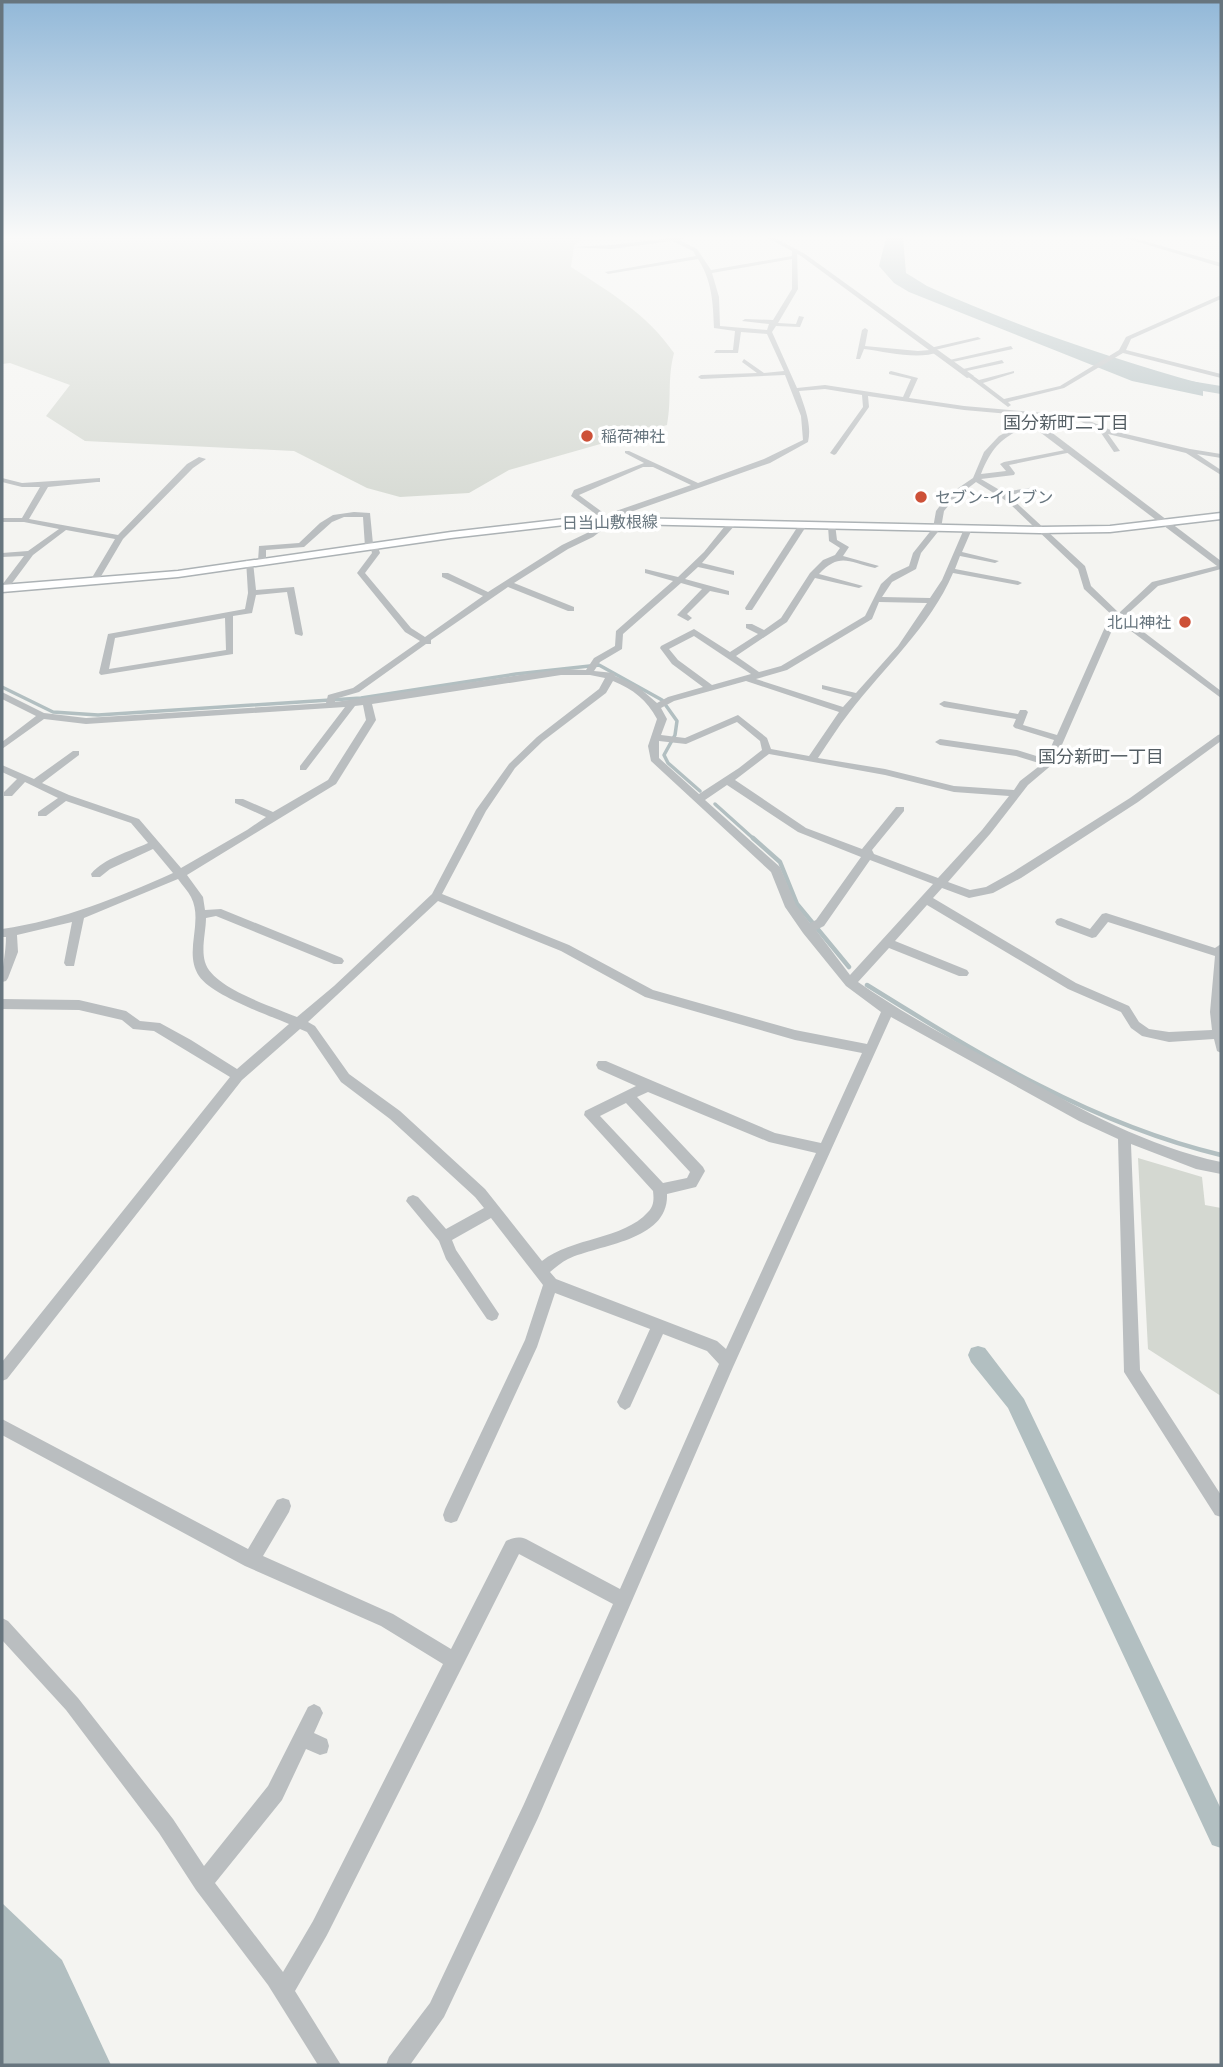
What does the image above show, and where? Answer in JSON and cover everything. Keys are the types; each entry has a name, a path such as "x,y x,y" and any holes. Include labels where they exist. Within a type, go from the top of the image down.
{"main road":[{"name":"日当山敷根線","path":"3,588 178,574 556,522 609,520 1040,530 1167,524 1221,516"}],"street":[{"path":"716,352 736,352 738,334"},
{"path":"330,702 356,690 428,642 489,596 631,507 767,461 806,441 808,433 794,390 770,334"},
{"path":"858,358 864,334"},
{"path":"911,334 1027,418 1221,567"},
{"path":"1002,401 1062,387 1121,352 1134,334"},
{"path":"891,373 911,369 921,356 978,340"},
{"path":"862,347 918,353 936,352"},
{"path":"948,360 1011,348"},
{"path":"1121,352 1221,376"},
{"path":"744,360 763,375"},
{"path":"962,370 1002,362"},
{"path":"905,399 915,378 911,369"},
{"path":"978,382 1012,372"},
{"path":"701,377 785,373"},
{"path":"794,390 818,387 1027,418 1075,418 1102,430 1221,456"},
{"path":"834,453 866,407 863,400 865,393"},
{"path":"657,706 709,687 784,668 869,617 878,590 896,573 913,567 917,553 937,528 938,517 947,502 976,478 983,458 995,443 1027,418"},
{"path":"1102,430 1116,451"},
{"path":"1188,450 1221,473"},
{"path":"976,478 1011,473 1004,464 1070,451"},
{"path":"627,452 697,485"},
{"path":"94,581 120,538 190,466 202,459"},
{"path":"609,520 575,496 577,492 642,465 653,465"},
{"path":"976,478 1003,494 1082,568 1087,587 1121,618 1221,695"},
{"path":"2,480 22,485 97,480"},
{"path":"24,520 45,485"},
{"path":"1003,494 1032,489"},
{"path":"229,615 230,652 104,673 111,636 249,611 255,562 262,548 301,545 320,524 334,517 350,514 366,515 372,547 376,553 361,573 408,630 428,642"},
{"path":"2,520 85,527 120,538"},
{"path":"2,695 43,716 86,721 330,702 352,704 593,666 619,647 619,633 644,608 680,582 716,546 732,523"},
{"path":"749,608 803,525"},
{"path":"731,656 784,620 813,575 826,562 838,557 845,547 833,541 832,526"},
{"path":"3,588 30,553 66,527"},
{"path":"812,760 845,711 901,648 933,601 968,529"},
{"path":"2,555 30,553"},
{"path":"957,553 995,561"},
{"path":"838,557 875,566"},
{"path":"696,564 731,573"},
{"path":"850,983 889,943 1017,793 1049,763 1109,626 1121,618 1155,584 1221,567"},
{"path":"950,570 1018,583"},
{"path":"648,571 726,593"},
{"path":"445,575 489,596"},
{"path":"813,575 859,586"},
{"path":"508,584 571,609"},
{"path":"688,618 681,615 708,588"},
{"path":"252,593 291,589 299,634"},
{"path":"876,598 933,601"},
{"path":"748,626 764,633"},
{"path":"709,687 675,662 664,648 694,632 758,675"},
{"path":"593,666 657,706 662,719 661,738 653,746 654,759 776,870 791,906 813,927 850,983 888,1010 1003,1074 1124,1136 1196,1163 1221,1168"},
{"path":"2,1374 238,1076 436,896 481,810 512,766 540,739 603,691 611,675"},
{"path":"747,679 845,711"},
{"path":"825,687 858,696"},
{"path":"2,978 12,952 6,932 79,915 122,901 249,837 274,816 332,782 371,720 367,702"},
{"path":"303,768 311,748 352,704"},
{"path":"944,704 1022,715 1018,726 1061,739"},
{"path":"3,744 43,716"},
{"path":"661,738 680,742 738,718 764,740 767,751"},
{"path":"727,780 802,830 867,852 969,894 989,890 1017,876 1134,800 1221,737"},
{"path":"940,742 1017,753 1049,763"},
{"path":"767,751 885,772 954,789 1017,793"},
{"path":"699,799 741,774 767,751"},
{"path":"35,783 76,753"},
{"path":"2,768 65,797 135,821 197,897 201,915 198,960 204,974 222,989 300,1022 320,1039 345,1078 404,1123 480,1193 546,1278 712,1346 728,1362"},
{"path":"8,794 23,778"},
{"path":"42,814 65,797"},
{"path":"239,802 274,816"},
{"path":"813,927 900,809"},
{"path":"96,874 106,866 156,844"},
{"path":"436,896 565,948 649,994 795,1035 869,1049"},
{"path":"925,900 1072,986 1125,1009 1135,1024 1146,1033 1169,1037 1218,1034"},
{"path":"201,915 217,912 338,961"},
{"path":"70,963 79,915"},
{"path":"1061,922 1092,934 1106,917 1220,950 1218,1034 1221,1048"},
{"path":"889,943 963,974"},
{"path":"2,1004 79,1004 126,1016 137,1026 156,1026 238,1076"},
{"path":"397,2065 437,2010 531,1811 728,1362 888,1010"},
{"path":"602,1065 774,1138 824,1149"},
{"path":"450,1516 532,1342 546,1278 562,1255 643,1227 658,1211 662,1197 660,1189 590,1115 649,1086"},
{"path":"628,1096 698,1171 691,1183 660,1189"},
{"path":"1124,1136 1132,1372 1221,1510"},
{"path":"413,1201 444,1237 451,1255 492,1314"},
{"path":"444,1237 493,1210"},
{"path":"625,1402 660,1325"},
{"path":"2,1427 251,1560 387,1620 453,1660"},
{"path":"251,1560 283,1506"},
{"path":"283,1992 320,1928 512,1547 520,1545 622,1600"},
{"path":"2,1627 72,1704 166,1826 203,1883 283,1992 330,2065"},
{"path":"203,1883 275,1793 311,1742 314,1713"}],"shaded area":[{"path":"2,334 659,334 674,353 667,425 509,470 469,493 400,497 367,488 294,451 85,441 46,416 70,385 10,363 2,364"},
{"path":"1015,334 1048,334 1203,384 1203,396 1132,381"},
{"path":"1138,1158 1202,1177 1205,1205 1221,1208 1221,1396 1148,1349"},
{"path":"2,1903 62,1960 111,2065 2,2065"}],"waterway":[{"path":"1166,381 1221,390"},
{"path":"2,687 53,712 98,715 361,698 516,674 599,665 662,700 677,721 675,735 664,755 668,763 700,791"},
{"path":"715,804 755,840"},
{"path":"753,838 780,862 797,904 849,967"},
{"path":"867,985 1038,1085 1127,1125 1173,1142 1221,1155"},
{"path":"978,1355 1012,1400"},
{"path":"1017,1406 1221,1836"}],"place":[{"name":"稲荷神社","path":"587,436"},
{"name":"セブン-イレブン","path":"921,497"},
{"name":"北山神社","path":"1185,622"}],"district":[{"name":"国分新町二丁目","path":"1066,423"},
{"name":"国分新町一丁目","path":"1101,757"}]}
